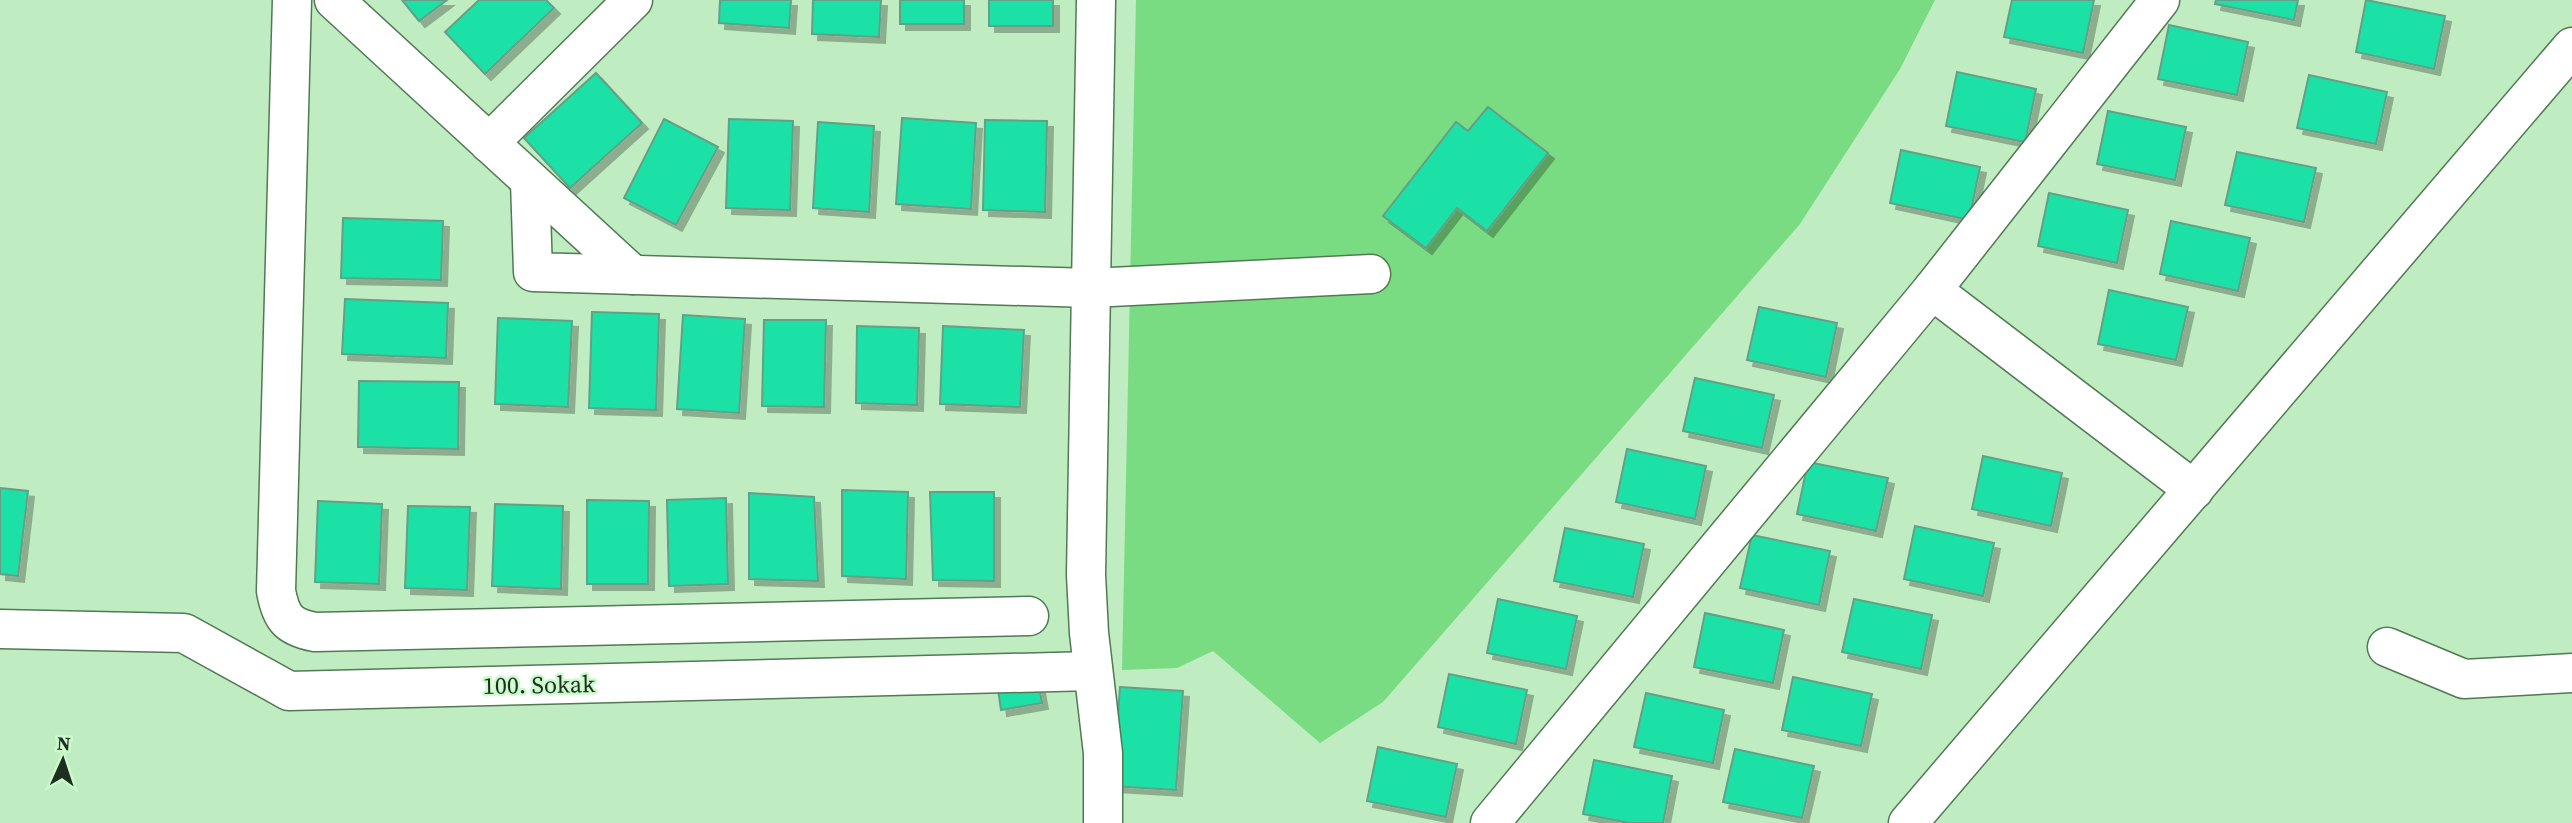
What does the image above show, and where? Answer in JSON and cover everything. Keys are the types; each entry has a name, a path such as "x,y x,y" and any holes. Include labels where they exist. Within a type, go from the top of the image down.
{"street":[{"path":"292,0 276,591 279,606 287,621 297,629 315,632 1029,616"},
{"path":"334,0 633,275"},
{"path":"489,143 633,0"},
{"path":"1096,0 1086,575 1102,752 1103,823"},
{"path":"1490,823 1932,290 2160,0"},
{"path":"1908,823 2572,47"},
{"path":"530,181 533,272 1091,288 1371,274"},
{"path":"1932,290 2194,490"},
{"name":"100. Sokak","path":"0,629 184,633 289,691 1093,671"},
{"path":"2387,647 2464,679 2572,673"}],"green space":[{"path":"1136,0 1935,0 1900,69 1800,224 1383,702 1320,743 1213,651 1177,668 1122,670"}],"building":[{"path":"402,0 447,0 419,21"},
{"path":"479,0 546,0 554,8 485,74 445,32"},
{"path":"720,0 791,0 789,28 719,23"},
{"path":"813,0 881,0 879,37 812,34"},
{"path":"900,0 964,0 964,24 900,24"},
{"path":"989,0 1053,0 1053,26 989,26"},
{"path":"2012,0 2094,0 2083,53 2004,37"},
{"path":"2216,0 2298,0 2294,20 2215,4"},
{"path":"2366,0 2445,16 2434,69 2356,52"},
{"path":"2169,25 2248,42 2237,95 2158,79"},
{"path":"1957,72 2036,89 2025,142 1946,126"},
{"path":"596,73 642,123 570,188 524,138"},
{"path":"2309,75 2387,92 2376,144 2297,128"},
{"path":"1488,107 1548,153 1487,231 1457,208 1426,248 1383,216 1456,122 1468,131"},
{"path":"2108,111 2186,127 2175,180 2097,164"},
{"path":"902,118 976,123 971,209 896,204"},
{"path":"664,119 718,147 676,225 624,198"},
{"path":"729,119 793,121 790,210 726,208"},
{"path":"985,120 1047,121 1045,212 983,210"},
{"path":"818,122 874,126 869,212 813,208"},
{"path":"1901,150 1980,167 1969,220 1890,203"},
{"path":"2237,152 2316,168 2304,222 2225,205"},
{"path":"2049,193 2128,210 2117,263 2038,246"},
{"path":"343,218 443,221 441,280 341,278"},
{"path":"2171,221 2250,238 2238,291 2160,274"},
{"path":"2109,290 2188,307 2176,360 2098,344"},
{"path":"345,299 448,303 446,358 342,354"},
{"path":"1759,307 1837,323 1826,377 1747,360"},
{"path":"592,312 659,314 656,410 589,408"},
{"path":"683,315 745,319 739,413 677,409"},
{"path":"498,318 572,321 568,407 495,404"},
{"path":"764,320 826,320 824,407 762,406"},
{"path":"857,326 919,328 917,405 856,403"},
{"path":"943,326 1024,330 1020,407 940,404"},
{"path":"1695,378 1774,395 1762,448 1683,431"},
{"path":"359,381 459,382 458,449 358,447"},
{"path":"1627,449 1706,466 1695,519 1616,502"},
{"path":"1983,456 2062,473 2051,526 1972,509"},
{"path":"1808,462 1888,478 1876,531 1797,514"},
{"path":"0,488 28,491 18,576 0,574"},
{"path":"842,490 908,492 906,579 842,576"},
{"path":"930,492 994,492 994,581 933,580"},
{"path":"749,493 814,497 818,581 749,579"},
{"path":"726,498 728,584 669,586 667,500"},
{"path":"587,500 649,501 648,584 587,584"},
{"path":"318,501 382,504 379,584 315,582"},
{"path":"495,504 563,506 561,589 492,586"},
{"path":"408,506 470,507 467,590 405,588"},
{"path":"1915,526 1994,543 1983,596 1904,579"},
{"path":"1565,528 1644,544 1633,597 1554,581"},
{"path":"1752,535 1830,551 1819,605 1740,588"},
{"path":"1498,599 1577,616 1566,669 1487,653"},
{"path":"1854,599 1932,615 1921,669 1842,652"},
{"path":"1705,613 1784,630 1773,683 1694,667"},
{"path":"1449,674 1527,690 1516,744 1438,727"},
{"path":"1793,677 1872,694 1861,746 1782,730"},
{"path":"1038,682 1042,703 1001,710 998,689"},
{"path":"1120,687 1183,691 1176,790 1113,786"},
{"path":"1646,693 1724,710 1713,763 1634,747"},
{"path":"1378,747 1457,764 1446,817 1367,801"},
{"path":"1735,749 1814,766 1802,818 1723,802"},
{"path":"1594,760 1672,776 1663,823 1629,823 1583,814"}]}
